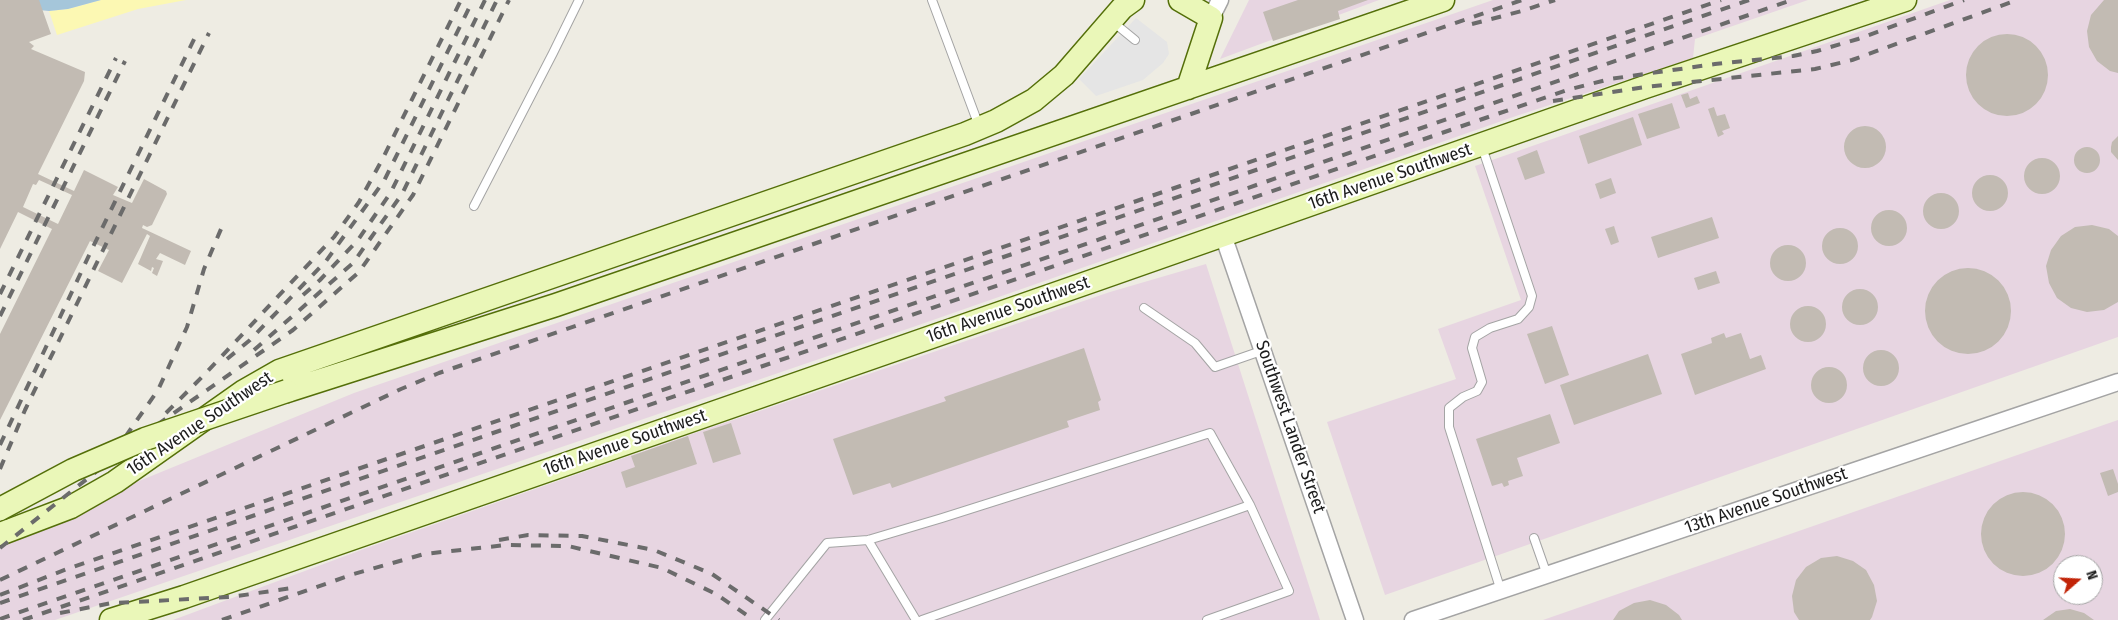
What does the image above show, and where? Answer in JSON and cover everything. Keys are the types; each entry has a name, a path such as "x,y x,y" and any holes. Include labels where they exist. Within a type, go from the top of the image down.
{"street":[{"name":"16th Avenue Southwest","path":"0,534 71,507 115,482 244,391 279,372 980,128 1034,100 1057,82 1122,8 1134,0"},
{"path":"1180,0 1216,9 1188,88"},
{"path":"0,509 73,470 145,439 287,391 556,305 1443,0"},
{"name":"16th Avenue Southwest","path":"111,620 184,597 1636,90 1905,0"},
{"name":"Southwest Lander Street","path":"1223,235 1355,620"},
{"name":"13th Avenue Southwest","path":"1413,620 2118,382"}],"lane":[{"path":"474,206 554,53 579,0"},
{"path":"932,0 980,128"},
{"path":"1112,20 1135,40"},
{"path":"1481,145 1532,296 1529,307 1518,319 1490,328 1475,338 1472,348 1482,382 1477,391 1463,397 1449,408 1449,427 1488,557 1501,591"},
{"path":"1144,308 1195,343 1215,367 1264,350"},
{"path":"765,620 826,542 868,540 1210,433 1250,505 1289,592 1207,620"},
{"path":"922,620 1250,505"},
{"path":"1534,538 1548,575"},
{"path":"868,540 916,620"}],"shaded area":[{"path":"1249,0 1379,0 1220,59"},
{"path":"1493,0 1808,0 1695,39 1693,58 1516,116 913,327 55,620 0,620 0,538 354,393"},
{"path":"1950,0 2118,0 2118,337 1385,595 1327,422 1456,379 1438,329 1521,300 1475,166"},
{"path":"1136,18 1167,42 1169,54 1163,63 1143,80 1096,96 1079,79"},
{"path":"1206,264 1320,620 173,620 364,549 695,433 1110,292"},
{"path":"2118,420 2118,620 1543,620"}],"sand":[{"path":"101,0 186,0 138,9 57,35 49,11 68,9"}],"water":[{"path":"0,0 101,0 68,9 49,11 0,6"}],"building":[{"path":"0,0 39,0 51,34 29,42 34,46 31,49 85,72 84,81 38,174 74,191 84,170 118,187 113,195 132,203 144,179 166,191 167,194 152,225 147,227 143,225 142,228 191,251 185,265 160,253 156,259 163,261 157,276 152,273 154,268 152,267 151,271 138,264 150,236 147,234 122,283 98,271 109,250 90,241 0,420 0,334 52,229 18,212 0,249","holes":["39,180 72,195 58,224 23,207 33,184 36,185"]},
{"path":"1298,0 1368,0 1338,11 1340,19 1273,41 1263,12"},
{"path":"2104,0 2118,0 2118,73 2110,71 2097,61 2089,47 2087,31 2091,15"},
{"path":"2007,34 2023,37 2036,46 2045,59 2048,75 2045,91 2036,104 2023,113 2007,116 1991,113 1978,104 1969,91 1966,75 1969,59 1978,46 1991,37"},
{"path":"1688,93 1690,99 1697,96 1700,103 1686,108 1681,95"},
{"path":"1672,103 1680,128 1647,139 1638,114"},
{"path":"1714,107 1717,116 1725,114 1730,128 1722,131 1724,134 1718,137 1708,109"},
{"path":"1633,117 1642,145 1588,164 1579,136"},
{"path":"1865,126 1880,132 1886,147 1880,162 1865,168 1850,162 1844,147 1850,132"},
{"path":"2118,136 2118,160 2111,152 2111,147 2112,142"},
{"path":"2087,147 2096,151 2100,160 2096,169 2087,173 2078,169 2074,160 2078,151"},
{"path":"1537,150 1545,173 1525,180 1517,158"},
{"path":"2042,158 2049,159 2055,163 2059,169 2059,183 2055,189 2049,193 2042,194 2035,193 2029,189 2025,183 2024,176 2025,169 2029,163 2035,159"},
{"path":"1990,175 1997,176 2003,180 2007,186 2007,200 2003,206 1997,210 1990,211 1983,210 1977,206 1973,200 1972,193 1973,186 1977,180 1983,176"},
{"path":"1611,178 1616,193 1600,199 1595,184"},
{"path":"1941,193 1948,194 1954,198 1958,204 1958,218 1954,224 1948,228 1941,229 1934,228 1928,224 1924,218 1923,211 1924,204 1928,198 1934,194"},
{"path":"1889,210 1896,211 1902,215 1906,221 1906,235 1902,241 1896,245 1889,246 1882,245 1876,241 1872,235 1871,228 1872,221 1876,215 1882,211"},
{"path":"1712,217 1719,238 1658,258 1651,237"},
{"path":"2092,225 2109,229 2118,236 2118,302 2104,310 2087,312 2071,308 2057,298 2049,283 2046,266 2051,250 2061,236 2075,227"},
{"path":"1614,226 1619,242 1611,245 1605,229"},
{"path":"1840,228 1847,229 1853,233 1857,239 1857,253 1853,259 1847,263 1840,264 1833,263 1827,259 1823,253 1822,246 1823,239 1827,233 1833,229"},
{"path":"1788,245 1795,246 1801,250 1805,256 1805,270 1801,276 1795,280 1788,281 1781,280 1775,276 1771,270 1770,263 1771,256 1775,250 1781,246"},
{"path":"1968,268 1985,271 1999,280 2008,294 2011,311 2008,328 1999,342 1985,351 1968,354 1951,351 1937,342 1928,328 1925,311 1928,294 1937,280 1951,271"},
{"path":"1716,271 1720,283 1698,290 1694,278"},
{"path":"1860,289 1867,290 1873,294 1877,300 1877,314 1873,320 1867,324 1860,325 1853,324 1847,320 1843,314 1842,307 1843,300 1847,294 1853,290"},
{"path":"1808,306 1815,307 1821,311 1825,317 1825,331 1821,337 1815,341 1808,342 1801,341 1795,337 1791,331 1790,324 1791,317 1795,311 1801,307"},
{"path":"1552,326 1569,375 1545,384 1527,334"},
{"path":"1724,333 1726,338 1741,333 1750,359 1761,355 1766,369 1695,395 1681,354 1712,343 1711,338"},
{"path":"1084,348 1101,400 1098,402 1100,410 1067,421 1069,427 892,488 890,483 853,495 833,439 946,401 944,397"},
{"path":"1881,350 1888,351 1894,355 1898,361 1898,375 1894,381 1888,385 1881,386 1874,385 1868,381 1864,375 1863,368 1864,361 1868,355 1874,351"},
{"path":"1648,354 1662,394 1574,425 1560,385"},
{"path":"1829,367 1836,368 1842,372 1846,378 1846,392 1842,398 1836,402 1829,403 1822,402 1816,398 1812,392 1811,385 1812,378 1816,372 1822,368"},
{"path":"1550,414 1560,443 1517,458 1523,476 1508,481 1509,485 1504,487 1502,483 1492,486 1476,439"},
{"path":"731,423 741,454 713,463 703,432"},
{"path":"688,436 697,464 626,488 621,472 635,467 631,456"},
{"path":"2113,469 2118,484 2118,492 2108,496 2100,473"},
{"path":"2015,493 2031,493 2046,499 2058,511 2064,526 2064,542 2059,555 2053,555 2053,564 2046,569 2031,575 2015,575 2000,569 1988,557 1982,542 1982,526 1988,511 2000,499"},
{"path":"1837,556 1853,561 1866,570 1874,585 1877,601 1872,617 1870,620 1799,620 1794,612 1792,596 1796,580 1806,567 1821,558"},
{"path":"1650,600 1666,605 1679,615 1682,620 1613,620 1619,611 1634,603"},
{"path":"2070,609 2084,613 2094,620 2043,620 2056,611"}],"railway":[{"path":"166,413 334,237 359,202 383,158 461,0"},
{"path":"227,359 250,340 326,261 384,181 473,0"},
{"path":"303,295 358,240 391,192 485,0"},
{"path":"254,350 353,263 402,194 497,0"},
{"path":"0,548 141,436 293,330 359,272 413,195 509,0"},
{"path":"0,580 401,389 439,373 1522,0"},
{"path":"1472,24 1555,0"},
{"path":"0,595 67,569 1721,0"},
{"path":"0,603 1749,0"},
{"path":"0,619 1792,0"},
{"path":"23,620 1567,90 1610,79 1715,64 1793,56 1817,51 1858,39 1964,0"},
{"path":"1553,101 1645,87 1815,69 1852,60 2017,0"},
{"path":"0,445 92,249 198,31"},
{"path":"0,469 25,410 209,33"},
{"path":"0,294 116,58"},
{"path":"0,316 125,61"},
{"path":"114,453 158,390 187,327 204,269 224,222"},
{"path":"499,540 528,535 582,536 654,550 712,574 779,620"},
{"path":"222,620 354,574 424,554 506,545 568,546 662,568 716,594 754,620"},
{"path":"60,613 112,603 231,597 298,587"}]}
